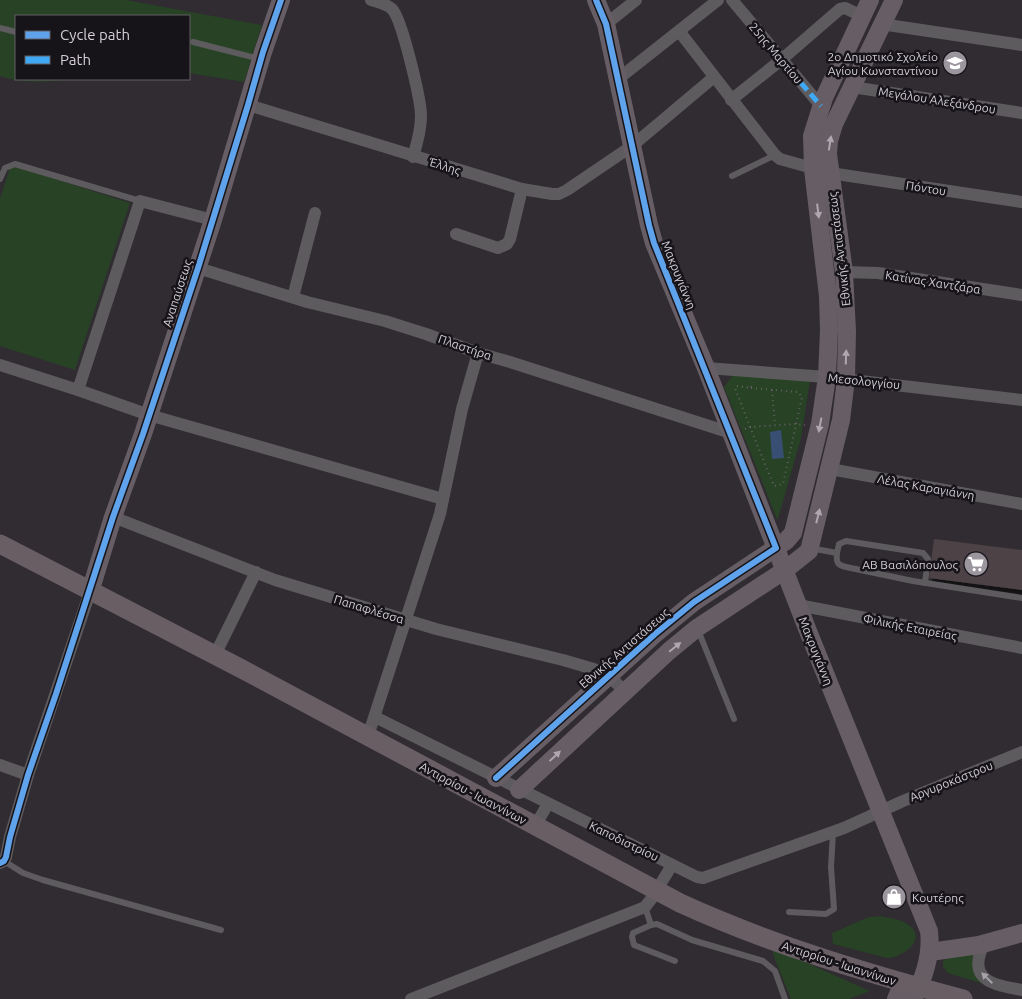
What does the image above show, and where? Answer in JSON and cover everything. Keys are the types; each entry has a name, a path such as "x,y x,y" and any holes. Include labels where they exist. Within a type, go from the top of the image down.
{"main road":[{"name":"Αντιρρίου - Ιωαννίνων","path":"0,544 215,655 587,852 656,891 711,917 907,992 963,999"}],"street":[{"name":"Αναπαύσεως","path":"90,592 113,516 150,415 198,268 281,0"},
{"path":"371,0 385,4 394,11 409,57 421,113 419,135 413,157"},
{"name":"Μακρυγιάννη","path":"596,0 606,24 648,225 654,243 706,368 798,605 929,931 930,952 907,992"},
{"path":"606,24 636,0"},
{"path":"618,79 718,0"},
{"name":"25ης Μαρτίου","path":"732,0 820,106"},
{"name":"Εθνικής Αντιστάσεως","path":"496,778 654,634 694,602 776,548 793,533 820,424 827,377 828,296 813,169 812,136 820,106 870,0"},
{"name":"Εθνικής Αντιστάσεως","path":"810,548 841,420 846,379 847,332 844,272 830,173 829,142 834,124 894,0"},
{"path":"732,100 842,8 862,16"},
{"path":"881,24 1022,45"},
{"path":"679,32 775,155"},
{"name":"Έλλης","path":"248,105 522,189 558,194 567,190 632,146 714,77"},
{"name":"Μεγάλου Αλεξάνδρου","path":"852,87 1022,113"},
{"name":"Πόντου","path":"775,155 780,159 830,173 1022,202"},
{"path":"456,234 498,248 507,244 510,239 522,189"},
{"path":"78,390 140,201 213,220"},
{"path":"293,297 315,213"},
{"name":"Πλαστήρα","path":"198,268 293,297 385,321 478,353 731,433"},
{"name":"Κατίνας Χαντζάρα","path":"844,272 878,273 1022,295"},
{"path":"368,736 376,717 440,514 462,409 478,353"},
{"path":"0,365 150,415 443,499"},
{"name":"Μεσολογγίου","path":"706,368 827,377 1022,400"},
{"name":"Λέλας Καραγιάννη","path":"830,470 1022,504"},
{"name":"Παπαφλέσσα","path":"113,516 274,580 436,629 604,672 625,691"},
{"path":"519,790 669,651 697,628 807,554 810,548"},
{"path":"215,655 256,572"},
{"path":"2,862 28,775 90,592"},
{"name":"Φιλικής Εταιρείας","path":"798,605 1022,648"},
{"name":"Καποδιστρίου","path":"376,717 519,790 697,877 707,878 833,832 881,812"},
{"name":"Αργυροκάστρου","path":"881,812 1022,752"},
{"path":"0,765 28,775"},
{"path":"535,826 548,804"},
{"path":"411,999 645,907 672,865"},
{"path":"930,952 984,944 1022,933"},
{"path":"984,944 978,960 979,968 985,978 995,985 1022,990"}],"lane":[{"path":"0,28 15,32"},
{"path":"193,42 261,60"},
{"path":"732,176 775,155"},
{"path":"0,179 5,168 15,164 140,201"},
{"path":"925,583 928,559 923,552 846,541 839,544 836,561 841,566 925,583 1022,598"},
{"path":"810,548 837,553"},
{"path":"697,628 734,719"},
{"path":"789,912 826,914 834,909 831,867 833,832"},
{"path":"2,862 23,873 43,880 221,930"},
{"path":"645,907 651,925"},
{"path":"675,961 634,945 633,933 658,924 692,940 763,961 776,972 785,999"}],"path":[{"path":"752,388 754,372"},
{"path":"737,386 772,390 798,392 801,395 783,484 774,486 735,388 737,386"},
{"path":"772,390 775,425"},
{"path":"731,433 750,427 796,424"}],"green space":[{"path":"0,0 126,0 262,25 244,82 190,73 190,15 15,15 15,80 0,76"},
{"path":"15,80 66,80 40,82"},
{"path":"11,165 130,203 75,370 0,346 0,198"},
{"path":"733,375 810,380 801,438 778,519 724,387"},
{"path":"880,916 903,922 915,931 916,936 911,947 900,955 887,958 833,944 832,933 869,917"},
{"path":"773,948 870,991 849,999 791,999 773,954"},
{"path":"976,952 973,964 981,983 948,973 943,967 943,961 946,959"}],"water":[{"path":"781,430 784,458 772,459 770,432"}],"building":[{"name":"ΑΒ Βασιλόπουλος","path":"934,539 1022,550 1022,590 929,578"}],"marked path":[{"path":"781,60 821,106"}],"cycle path":[{"path":"0,863 6,857 28,775 198,268 263,52 281,0"},
{"path":"496,778 655,634 694,602 776,548 654,243 606,24 596,0"}],"place":[{"name":"2ο Δημοτικό Σχολείο Αγίου Κωνσταντίνου","path":"955,63"},
{"name":"ΑΒ Βασιλόπουλος","path":"976,564"},
{"name":"Κουτέρης","path":"894,897"}]}
